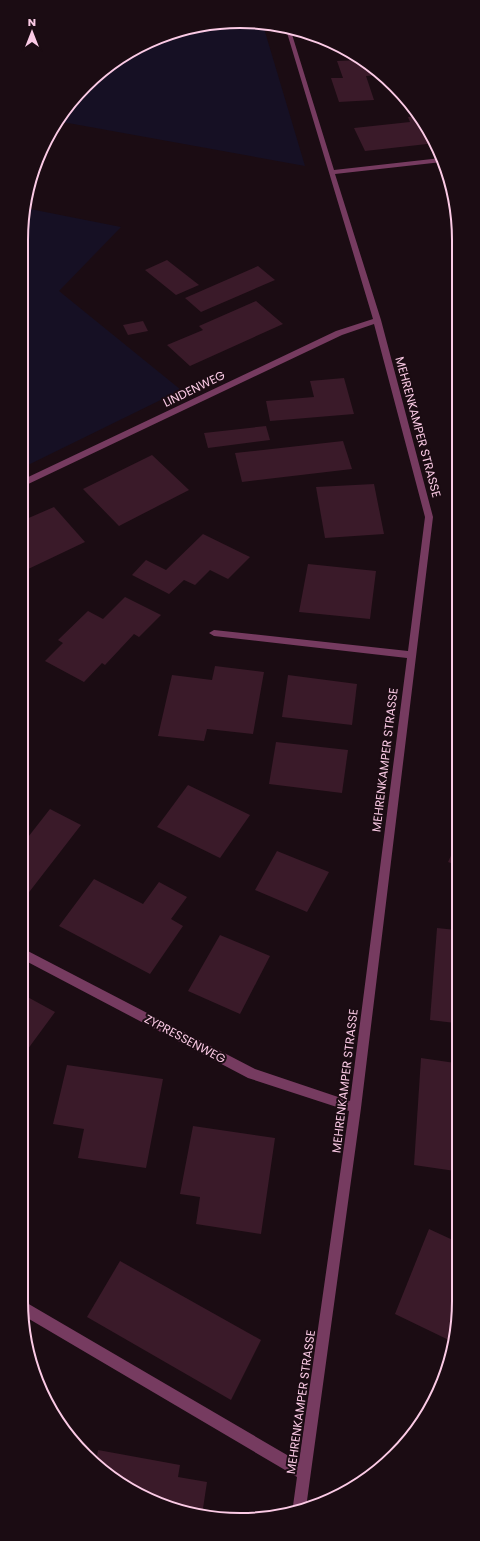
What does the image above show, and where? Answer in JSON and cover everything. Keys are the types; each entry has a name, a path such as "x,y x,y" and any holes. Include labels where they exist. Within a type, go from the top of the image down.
{"street":[{"name":"MEHRENKAMPER STRASSE","path":"289,34 377,320 429,517 355,1108 300,1504"},
{"path":"332,172 437,161"},
{"name":"LINDENWEG","path":"28,481 339,333 377,320"},
{"path":"214,633 412,655"},
{"name":"ZYPRESSENWEG","path":"28,956 252,1074 355,1108"},
{"path":"28,1312 304,1474"}],"shaded area":[{"path":"226,28 264,29 305,166 64,122 81,100 100,81 122,64 146,50 172,39 199,32"},
{"path":"30,209 121,227 59,291 181,390 28,465 28,226"}],"building":[{"path":"353,60 373,75 366,76 374,100 339,102 331,78 343,78 337,61"},
{"path":"408,117 412,117 429,144 365,151 354,128 410,122"},
{"path":"167,260 199,285 176,295 145,270"},
{"path":"258,266 275,280 201,312 185,298"},
{"path":"256,301 283,324 190,366 167,345 203,330 199,326"},
{"path":"143,321 148,331 128,335 123,325"},
{"path":"344,378 354,414 270,421 266,401 314,397 310,381"},
{"path":"266,426 270,440 208,448 204,433"},
{"path":"343,441 352,469 242,482 235,453"},
{"path":"152,455 189,490 119,526 83,489"},
{"path":"374,484 384,534 325,538 316,487"},
{"path":"54,507 85,542 28,569 28,518"},
{"path":"203,534 250,557 228,579 210,570 195,585 184,580 169,594 132,575 146,560 166,570"},
{"path":"308,564 376,571 370,619 299,612"},
{"path":"125,597 161,615 139,637 134,634 105,665 102,663 84,682 45,661 63,643 58,640 88,611 103,619"},
{"path":"215,666 264,672 253,734 207,729 204,741 158,736 172,675 212,680"},
{"path":"288,675 357,684 352,725 282,717"},
{"path":"276,742 348,750 342,793 269,784"},
{"path":"188,785 250,815 220,858 157,827"},
{"path":"50,809 81,825 28,894 28,837"},
{"path":"277,851 329,872 307,912 255,890"},
{"path":"452,854 452,864 448,862"},
{"path":"94,879 143,904 159,882 187,897 171,919 183,926 150,974 59,926"},
{"path":"437,928 452,930 452,1023 430,1020"},
{"path":"220,935 270,956 240,1014 188,991"},
{"path":"28,997 55,1012 28,1049"},
{"path":"421,1058 452,1063 452,1171 414,1165"},
{"path":"67,1065 163,1079 146,1168 78,1158 84,1129 53,1124"},
{"path":"193,1126 275,1138 261,1234 196,1224 200,1197 180,1194"},
{"path":"429,1229 452,1240 452,1315 448,1340 395,1314"},
{"path":"120,1261 261,1340 231,1400 87,1317"},
{"path":"98,1450 180,1465 178,1477 207,1482 203,1510 172,1502 146,1491 122,1477 97,1457"}]}
